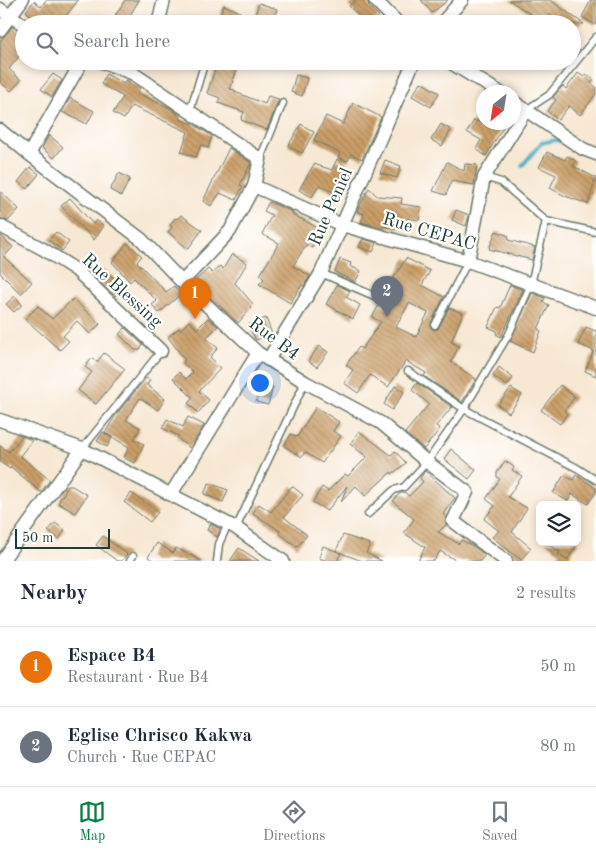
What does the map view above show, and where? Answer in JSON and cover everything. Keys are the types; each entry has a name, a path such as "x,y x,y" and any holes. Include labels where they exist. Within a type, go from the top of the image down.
{"street":[{"path":"0,30 5,12 22,0"},
{"path":"160,15 164,0"},
{"path":"374,0 390,15"},
{"path":"449,15 462,0"},
{"path":"29,154 77,70"},
{"path":"124,70 134,74 260,159 254,186 230,231 182,282"},
{"path":"134,74 136,70"},
{"name":"Rue Peniel","path":"171,494 321,273 410,70"},
{"path":"463,70 487,85"},
{"path":"521,107 583,149 596,154"},
{"path":"468,261 484,177 526,110"},
{"name":"Rue B4","path":"0,130 141,239 182,282 263,357 381,423 427,462 467,492 453,522 506,561"},
{"name":"Rue CEPAC","path":"254,186 342,225 468,261 596,308"},
{"name":"Rue Blessing","path":"0,226 43,249 76,270 161,351"},
{"path":"0,420 82,449 232,526 283,561"},
{"path":"2,561 82,449"}],"lane":[{"path":"581,56 596,37"},
{"path":"190,111 201,70"},
{"path":"526,110 549,95 569,70"},
{"path":"260,159 283,103"},
{"path":"484,177 501,182 546,221 596,232"},
{"path":"368,514 394,490 404,487 427,462 464,410 509,334 532,284 546,221"},
{"path":"435,325 468,261"},
{"path":"321,273 386,302"},
{"name":"Rue Blessing","path":"82,449 161,351"},
{"path":"408,371 464,410 577,468 596,480"},
{"path":"217,561 219,544 232,526 305,382"}],"building":[{"path":"46,0 78,0 67,15 30,15 26,11 34,1 41,7"},
{"path":"125,0 139,0 130,15 116,15"},
{"path":"356,0 367,0 369,6 378,15 358,15 349,6"},
{"path":"421,0 448,0 432,13"},
{"path":"509,0 550,0 571,15 551,14 532,15"},
{"path":"591,0 596,0 596,25 582,17"},
{"path":"259,3 277,9 275,15 255,15"},
{"path":"224,5 240,12 239,15 219,15"},
{"path":"12,27 15,28 15,61 9,69 21,80 11,91 0,82 0,41"},
{"path":"215,70 237,70 230,89 265,104 268,96 279,99 267,130 241,120 244,112 218,103 220,98 207,93"},
{"path":"578,73 584,77 586,74 594,80 591,83 596,87 596,94 580,115 569,106 558,120 547,111 556,100 553,97 563,86 566,89"},
{"path":"53,74 62,80 52,97 41,89"},
{"path":"106,74 124,84 126,80 136,85 140,88 137,93 170,108 181,116 180,119 193,124 212,136 208,148 201,145 196,157 181,152 188,132 132,106 124,119 113,113 123,97 101,84"},
{"path":"296,75 307,78 302,96 291,92"},
{"path":"421,82 439,93 431,107 412,96"},
{"path":"70,98 94,111 87,124 62,112"},
{"path":"353,103 381,117 362,159 351,154 348,161 338,158 340,153 314,140 326,116 343,124"},
{"path":"474,120 476,121 476,130 501,130 486,156 476,149 481,140 467,132"},
{"path":"301,124 314,132 302,153 288,146"},
{"path":"441,124 451,130 442,146 431,140"},
{"path":"49,135 63,147 54,158 42,148"},
{"path":"229,148 251,163 240,185 243,186 236,200 220,193 211,206 203,201"},
{"path":"547,152 565,160 567,156 576,161 573,166 596,178 588,204 565,196 550,188 556,175 539,167"},
{"path":"337,159 346,167 338,183 346,187 342,196 319,185 312,197 299,190 314,164 332,170"},
{"path":"385,160 401,166 397,178 380,173"},
{"path":"447,162 464,171 465,164 477,165 474,185 452,180 446,195 433,191"},
{"path":"30,167 39,174 27,189 18,182"},
{"path":"119,173 130,179 121,196 110,190"},
{"path":"369,188 377,196 402,198 401,204 421,207 419,220 407,218 406,229 384,226 383,228 361,222 364,214 357,211"},
{"path":"0,191 19,209 8,221 0,218"},
{"path":"70,198 93,224 96,220 104,226 94,240 61,206"},
{"path":"269,202 293,212 292,214 322,230 312,248 306,245 293,266 310,276 290,303 259,284 264,279 260,275 279,243 262,234 272,215 264,211"},
{"path":"456,210 469,215 466,226 452,220"},
{"path":"181,215 202,230 188,249 168,232 175,218 177,219"},
{"path":"496,231 509,236 508,240 535,247 532,260 489,249"},
{"path":"56,232 69,242 62,251 49,240"},
{"path":"0,235 13,247 4,257 32,282 21,294 0,273"},
{"path":"363,239 377,243 373,252 359,247"},
{"path":"127,243 142,256 137,262 166,292 174,286 181,294 159,313 152,305 157,301 134,278 130,282 112,262"},
{"path":"232,254 247,263 235,283 253,304 238,323 208,295 207,291 196,280 208,269 212,273 220,266 223,269"},
{"path":"406,258 430,271 422,285 444,297 431,323 431,328 438,329 449,308 463,313 451,342 459,346 451,362 476,379 462,402 424,376 426,373 406,361 388,387 370,375 358,393 344,383 353,370 346,365 359,347 362,349 381,322 372,317 379,305 389,310 399,291 389,286","holes":["409,303 428,313 416,337 396,327"]},
{"path":"340,259 351,263 350,266 361,271 355,282 335,272"},
{"path":"104,270 125,287 115,296 96,278"},
{"path":"337,285 350,291 346,297 360,305 353,319 326,304"},
{"path":"510,285 523,290 501,337 496,334 497,331 488,327 497,307 500,308"},
{"path":"532,293 545,298 543,302 549,305 538,329 541,331 533,352 510,341"},
{"path":"15,296 22,305 14,312 6,304"},
{"path":"73,299 100,324 90,334 77,321 63,336 69,341 60,350 25,319 38,306 52,319"},
{"path":"208,318 218,326 206,338 218,348 210,357 221,368 199,391 209,400 198,413 188,403 193,398 173,378 179,372 186,379 193,372 183,363 185,360 168,337 179,328 180,330 189,321 197,329"},
{"path":"266,318 272,334 256,340 248,325"},
{"path":"586,327 596,331 596,376 585,371 594,351 578,344"},
{"path":"125,328 143,345 140,350 135,350 119,334"},
{"path":"319,346 328,352 317,367 308,361"},
{"path":"104,353 125,369 96,404 78,390 92,372 85,367 92,358 97,362"},
{"path":"499,367 513,378 507,386 493,376"},
{"path":"146,378 150,380 147,385 165,399 158,410 140,398 126,420 140,428 134,439 144,444 135,463 124,458 129,447 105,433 115,416"},
{"path":"417,383 452,407 436,426 440,429 424,449 405,433 429,404 412,390"},
{"path":"261,384 273,387 268,405 256,402"},
{"path":"560,385 575,397 564,411 567,414 560,424 541,410"},
{"path":"395,386 404,392 392,410 384,404"},
{"path":"511,388 522,395 509,413 498,405"},
{"path":"316,407 339,422 333,431 341,436 322,463 305,452 302,457 284,446 291,434 297,437"},
{"path":"188,417 204,425 190,448 177,438 179,436 162,428 167,419 183,427"},
{"path":"359,431 391,455 395,451 406,463 392,474 391,472 365,496 356,486 341,502 347,486 327,511 313,502 322,487 328,491 345,474 348,476 367,457 350,444"},
{"path":"103,432 112,438 107,447 97,441"},
{"path":"22,436 32,440 20,456 50,480 41,492 11,467 10,469 0,462 0,446 9,452"},
{"path":"451,449 476,470 469,479 444,459"},
{"path":"505,461 514,467 512,470 522,476 508,497 527,508 512,532 531,548 521,560 492,537 499,531 484,519 495,506 486,499 500,479 497,477 497,473"},
{"path":"425,471 455,498 443,514 446,517 446,525 438,532 459,544 461,540 473,546 485,555 480,561 457,561 440,551 434,561 418,561 425,547 404,533 414,519 393,501 399,494 404,492 409,496 423,482 420,478"},
{"path":"564,475 573,480 576,475 596,488 596,492 588,504 572,494 568,501 553,493"},
{"path":"209,483 228,490 223,502 204,494"},
{"path":"68,486 72,486 87,495 75,513 58,503"},
{"path":"292,486 303,495 284,517 307,535 297,547 279,533 280,531 253,513 259,504 271,512"},
{"path":"131,493 158,512 150,522 124,502"},
{"path":"55,523 65,530 59,539 48,531"},
{"path":"210,524 220,529 217,537 207,530"},
{"path":"343,535 370,544 366,553 382,561 362,561 336,551"},
{"path":"103,536 127,554 122,561 117,561 96,545"},
{"path":"157,543 173,553 176,548 202,561 154,561 148,557"},
{"path":"323,546 341,553 337,561 327,561 319,558"},
{"path":"551,546 576,546 567,560 558,555 560,552"},
{"path":"239,548 259,561 230,561"}],"waterway":[{"path":"522,166 541,143 556,140 566,143"}],"place":[{"name":"Eglise Chrisco Kakwa","path":"387,317"},
{"name":"Espace B4","path":"195,319"}]}
